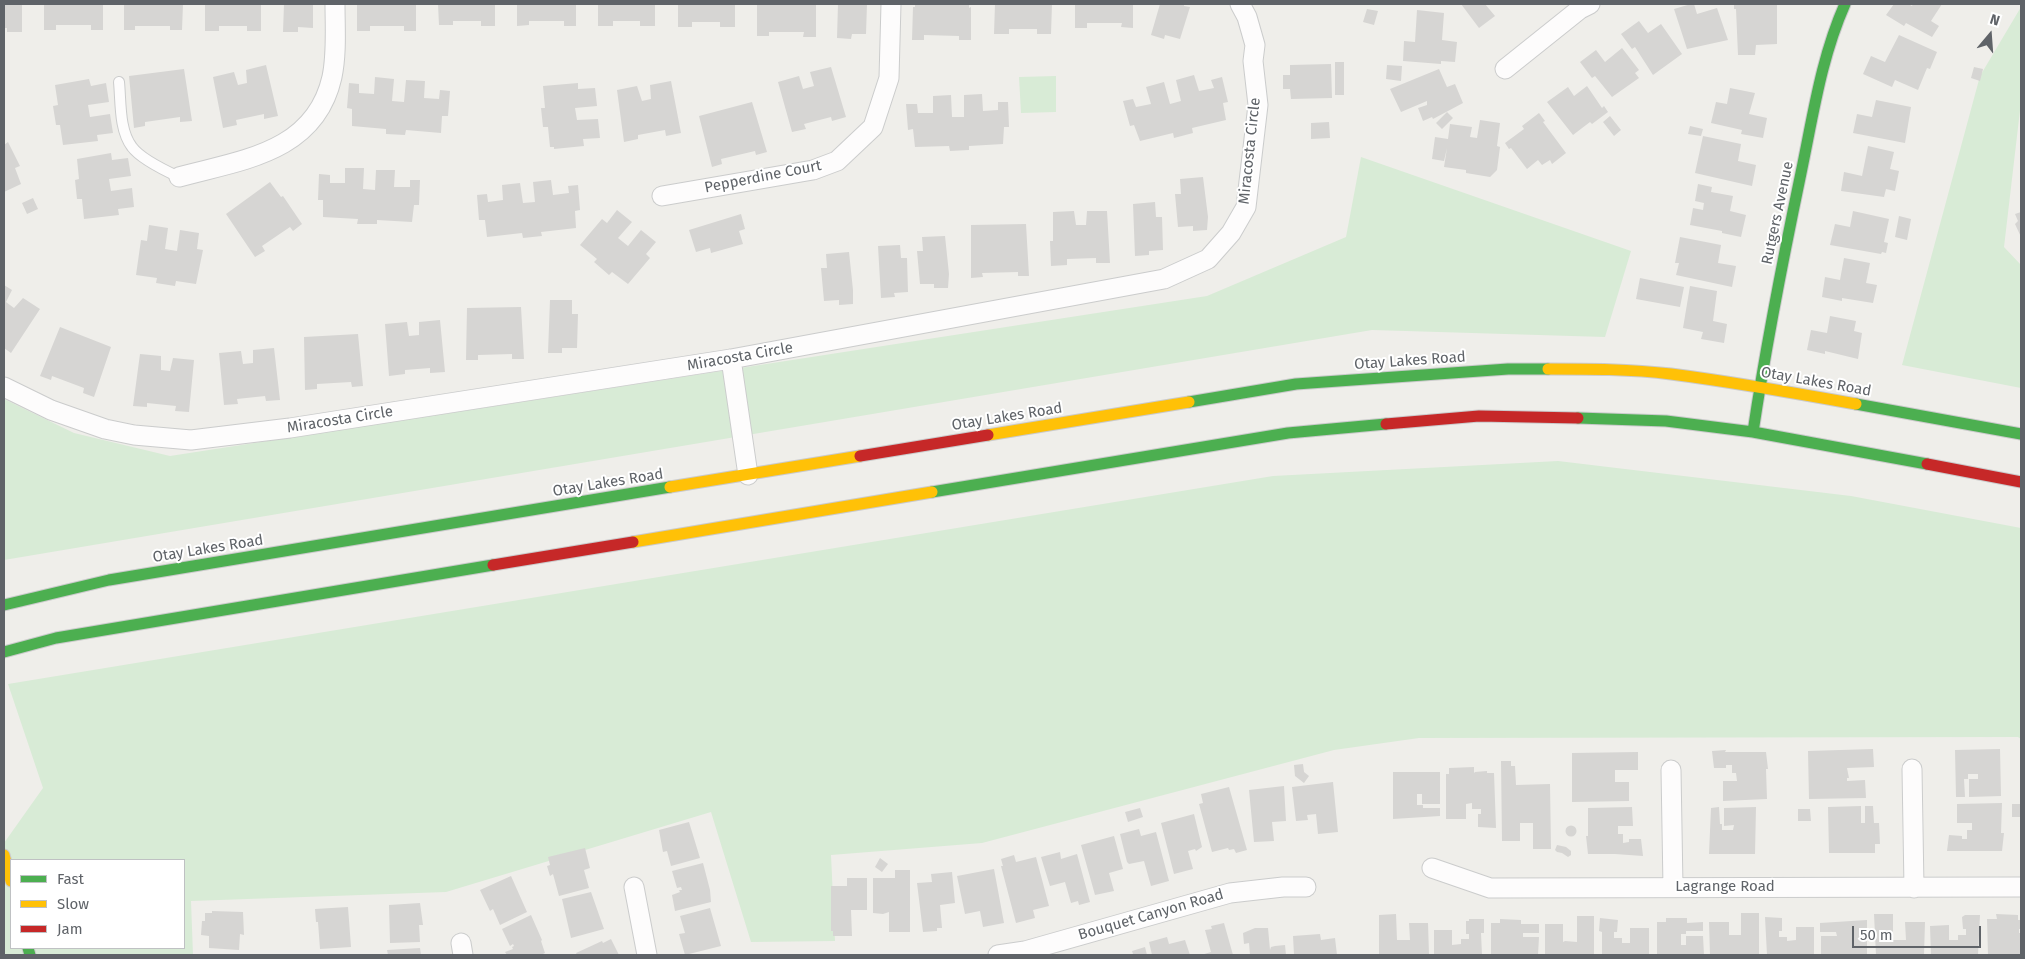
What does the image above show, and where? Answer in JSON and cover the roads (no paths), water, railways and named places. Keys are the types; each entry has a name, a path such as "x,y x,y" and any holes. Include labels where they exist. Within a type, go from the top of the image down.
{"main road":[{"name":"Rutgers Avenue","path":"1753,432 1764,353 1818,87 1838,18 1845,4"},
{"name":"Otay Lakes Road","path":"4,605 109,580 1296,384 1508,369 1595,369 1669,374 1759,387 2021,434"},
{"path":"4,652 56,638 179,617 1288,433 1479,416 1666,421 1753,432 2021,482"},
{"path":"4,855 10,877"}],"street":[{"path":"178,177 266,153 288,142 307,125 323,102 332,76 335,4"},
{"name":"Pepperdine Court","path":"662,196 813,170 837,161 873,127 889,78 891,4"},
{"name":"Miracosta Circle","path":"4,388 52,410 106,429 134,435 191,440 299,426 731,360 1164,279 1208,259 1231,233 1246,207 1258,105 1253,61 1255,45 1247,17 1240,4"},
{"path":"1505,69 1580,9 1590,4"},
{"path":"731,360 748,475"},
{"path":"1912,769 1914,888"},
{"path":"1671,770 1673,887"},
{"name":"Lagrange Road","path":"1432,868 1490,888 2021,887"},
{"path":"634,887 647,955"},
{"name":"Bouquet Canyon Road","path":"998,955 1025,952 1230,893 1283,887 1306,887"}],"lane":[{"path":"119,82 123,125 132,147 157,166 178,177"}]}
